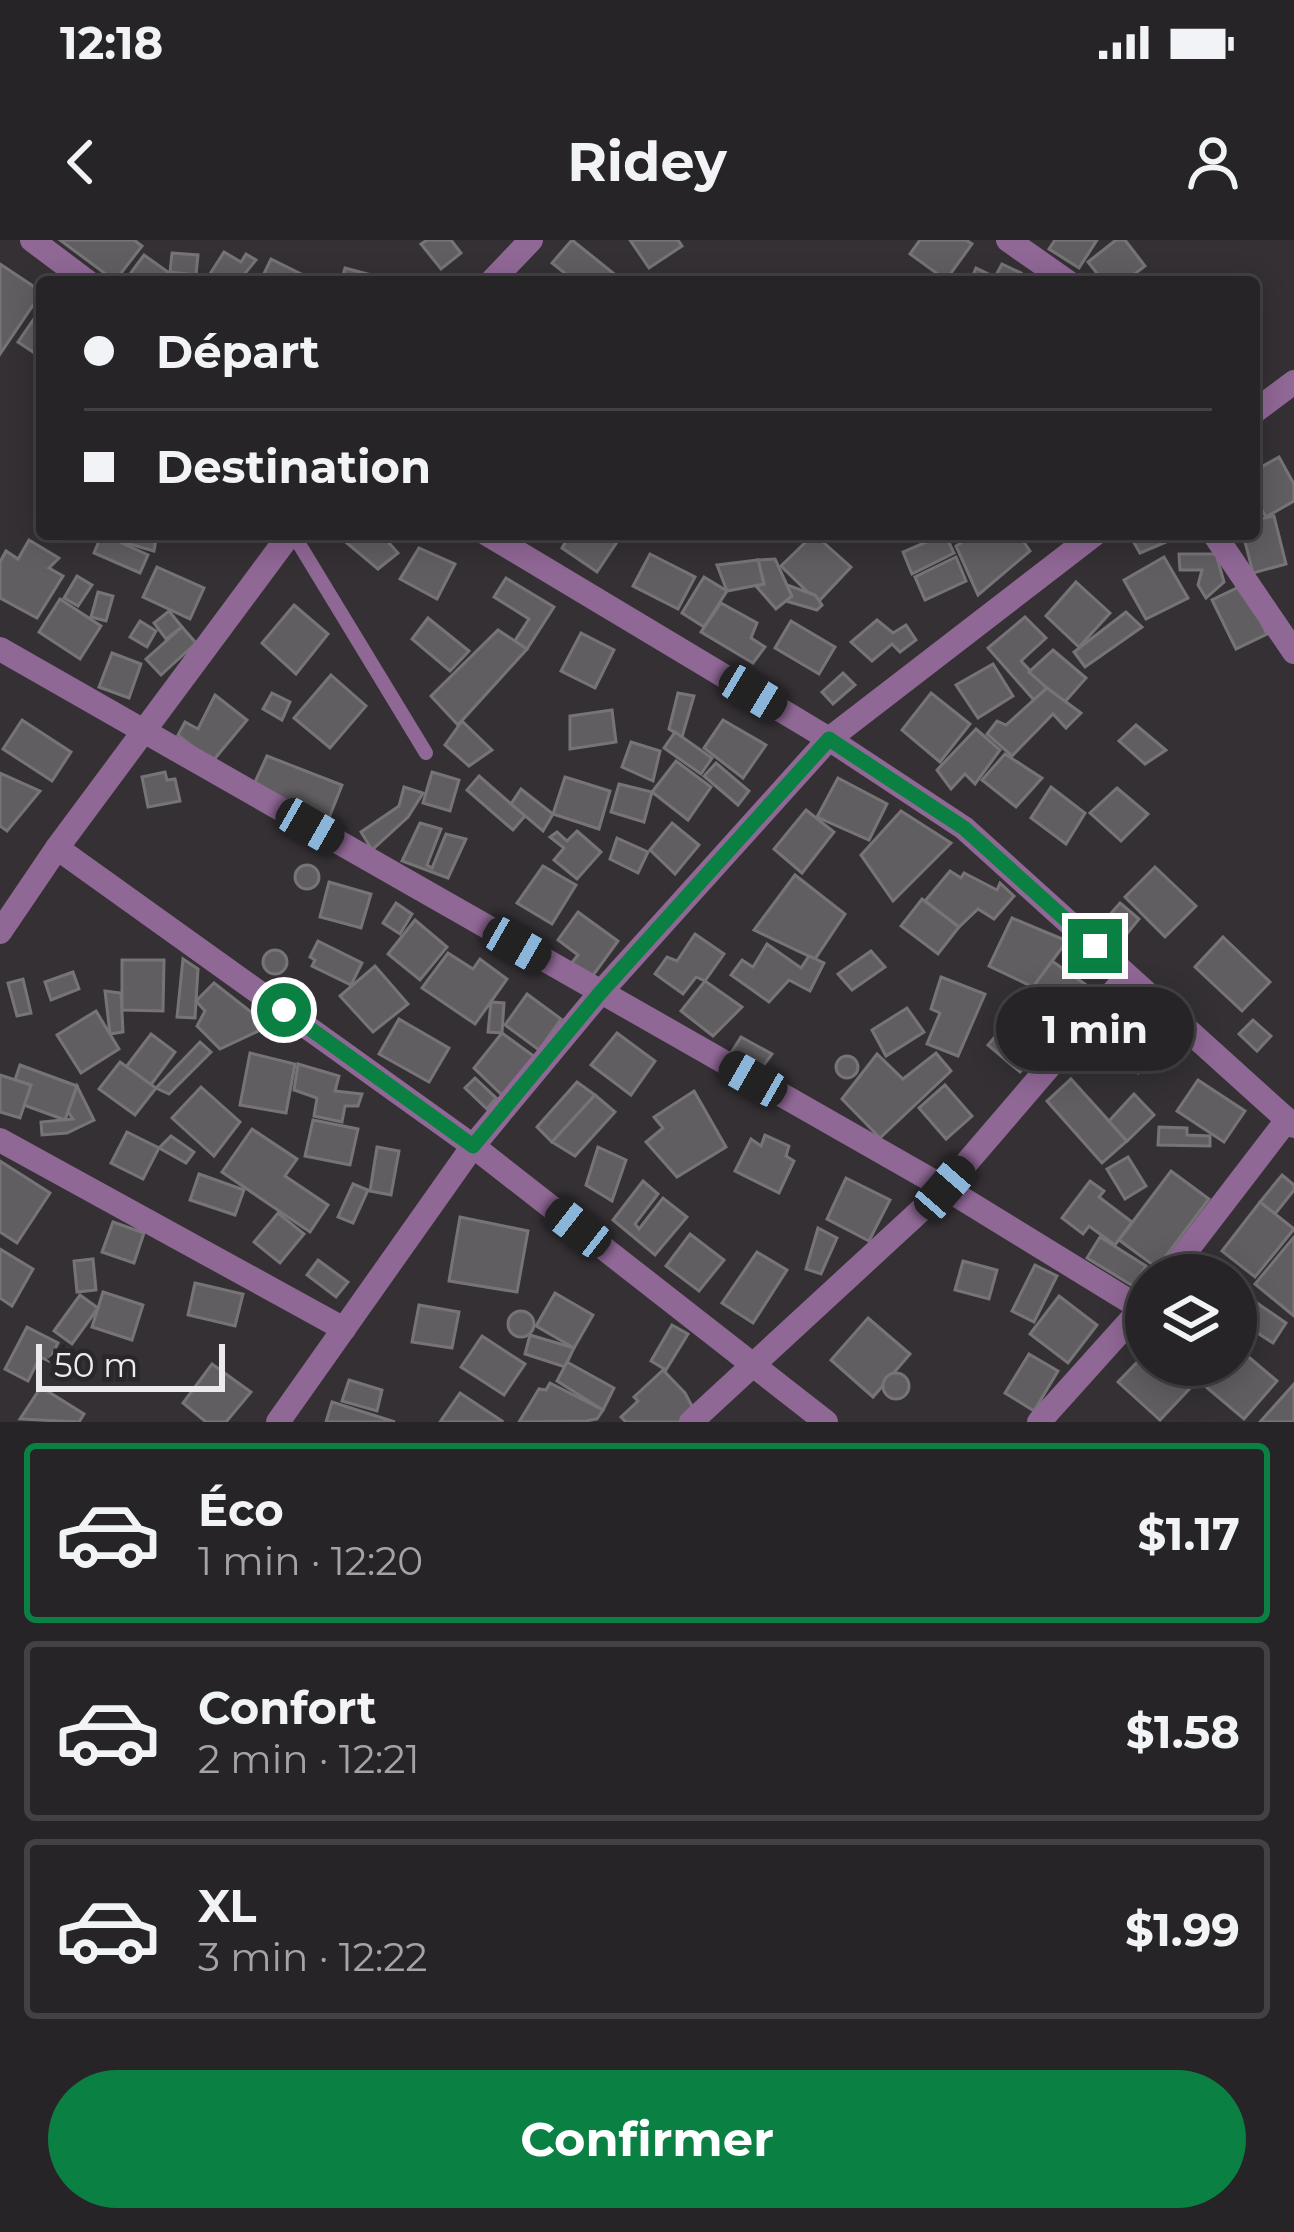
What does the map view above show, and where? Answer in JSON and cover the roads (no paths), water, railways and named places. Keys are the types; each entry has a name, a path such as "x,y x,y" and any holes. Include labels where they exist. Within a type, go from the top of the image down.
{"street":[{"path":"32,240 80,276"},
{"path":"497,276 531,240"},
{"path":"1008,240 1059,276"},
{"path":"1260,408 1294,382"},
{"path":"0,932 286,540"},
{"path":"497,540 829,739 964,828 1291,1123 1185,1254"},
{"path":"278,1422 473,1146 600,993 829,739 1088,540"},
{"path":"1218,540 1294,652"},
{"path":"0,650 1125,1295"},
{"path":"57,848 473,1146 826,1422"},
{"path":"691,1422 945,1188 1127,976"},
{"path":"0,1140 344,1329"},
{"path":"1039,1422 1125,1327"}],"lane":[{"path":"295,540 425,753"}]}
